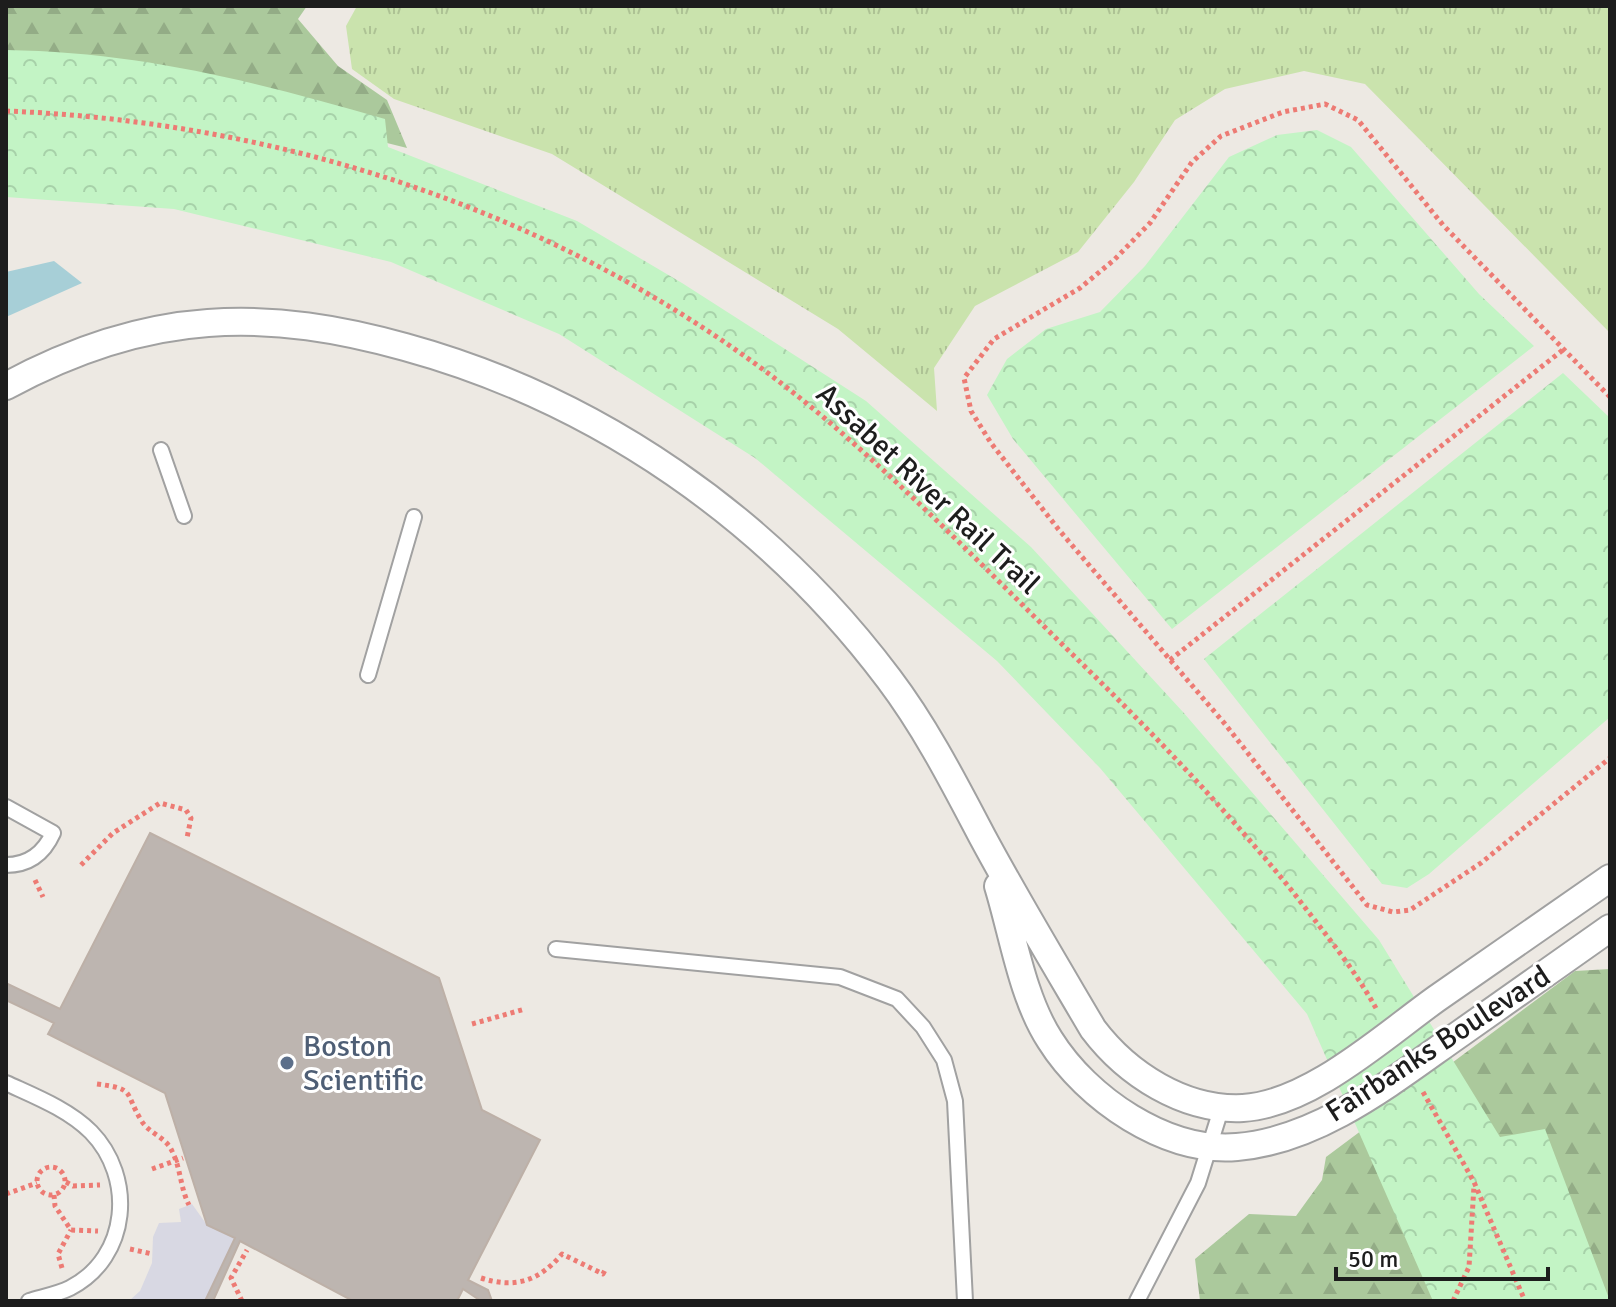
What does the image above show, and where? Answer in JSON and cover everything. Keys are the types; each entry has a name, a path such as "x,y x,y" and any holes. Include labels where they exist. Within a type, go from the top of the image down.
{"street":[{"path":"6,386 68,356 121,338 180,326 253,322 310,326 378,339 494,376 553,401 649,454 751,530 793,568 890,679 939,754 985,840"},
{"name":"Fairbanks Boulevard","path":"985,840 1076,1001 1109,1050 1125,1065 1160,1087 1222,1106 1261,1105 1300,1092 1610,878"},
{"name":"Fairbanks Boulevard","path":"985,840 1038,1015 1050,1040 1088,1086 1113,1105 1163,1134 1211,1147 1257,1144 1307,1128 1352,1107 1610,928"}],"lane":[{"path":"161,450 184,516"},
{"path":"368,675 414,517"},
{"path":"6,807 53,833 46,848 31,859 6,865"},
{"path":"556,949 840,977 897,999 923,1027 944,1060 955,1101 965,1301"},
{"path":"6,1083 59,1108 90,1130 111,1156 122,1185 121,1216 110,1246 94,1270 71,1288 29,1301"},
{"path":"1137,1301 1191,1197 1211,1147 1222,1106"}],"path":[{"path":"1610,397 1443,225 1358,120 1325,104 1283,112 1221,136 1192,162 1150,223 1114,260 1080,288 994,339 964,378 971,411 991,443 1225,724 1367,905 1393,912 1410,910 1481,863 1610,758"},
{"name":"Assabet River Rail Trail","path":"6,111 163,124 243,138 341,163 440,196 538,236 672,308 757,367 842,433 1144,724 1208,790 1283,880 1369,995 1390,1032"},
{"path":"1170,660 1564,349"},
{"path":"81,865 113,833 160,803 186,810 191,818 187,838"},
{"path":"472,1024 525,1009"},
{"path":"1410,1069 1474,1182 1525,1301"},
{"path":"97,1084 125,1090 134,1101 141,1121 167,1144 176,1161 181,1190 189,1205"},
{"path":"152,1169 183,1158"},
{"path":"66,1182 62,1191 54,1195 41,1192 37,1183 42,1170 51,1167 60,1170 66,1182 73,1186 108,1185"},
{"path":"1453,1301 1469,1267 1474,1182"},
{"path":"6,1194 37,1183"},
{"path":"54,1195 55,1206 71,1230"},
{"path":"71,1230 82,1228 104,1233"},
{"path":"65,1277 58,1254 71,1230"},
{"path":"129,1249 152,1254"},
{"path":"242,1301 231,1278 247,1250"},
{"path":"481,1278 503,1285 522,1282 537,1277 562,1254 603,1274 605,1270"}],"green space":[{"path":"6,6 307,6 298,19 338,66 387,100 407,148 347,133 6,85"},
{"path":"357,6 1610,6 1610,333 1365,84 1304,71 1225,89 1175,120 1134,182 1078,252 975,306 934,368 937,411 838,329 552,154 394,99 352,69 346,26"},
{"path":"6,50 104,56 198,71 385,119 388,147 577,221 682,283 866,401 1031,547 1183,712 1379,940 1500,1137 1545,1129 1610,1301 1433,1301 1307,1014 1100,768 997,661 755,458 559,334 391,262 174,209 6,197"},
{"path":"1317,130 1351,147 1479,294 1534,346 1172,629 1013,439 987,395 1007,359 1046,329 1100,312 1145,266 1229,157 1277,135"},
{"path":"1563,373 1610,418 1610,717 1429,874 1407,888 1382,884 1204,659"},
{"path":"1610,969 1610,1301 1200,1301 1195,1259 1249,1214 1296,1216 1322,1180 1326,1157 1575,971"}],"shaded area":[{"path":"192,1204 207,1225 235,1238 205,1301 129,1301 140,1291 152,1263 153,1237 159,1223 181,1222 179,1209"}],"water":[{"path":"54,261 82,283 6,317 6,272"}],"building":[{"name":"Boston Scientific","path":"150,833 439,978 482,1110 540,1140 468,1280 488,1290 492,1301 481,1301 463,1289 457,1301 353,1301 240,1241 213,1301 205,1301 235,1238 207,1225 165,1093 48,1034 54,1023 6,1000 6,983 60,1009"}],"place":[{"name":"Boston Scientific","path":"287,1063"}]}
